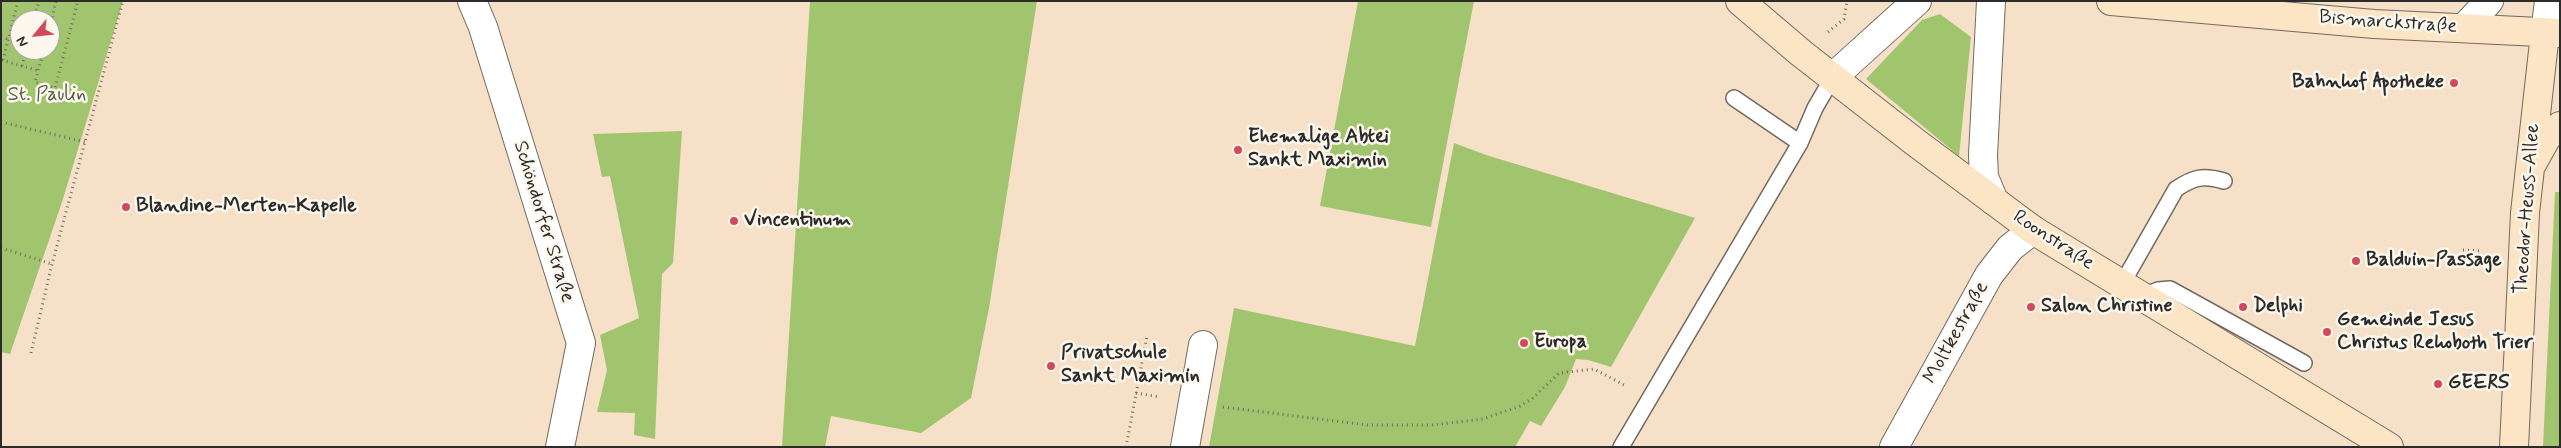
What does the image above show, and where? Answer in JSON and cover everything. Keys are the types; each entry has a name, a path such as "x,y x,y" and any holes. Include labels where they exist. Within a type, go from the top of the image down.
{"main road":[{"name":"Roonstraße","path":"1740,1 1914,142 2033,230 2389,447"},
{"name":"Bismarckstraße","path":"2111,1 2374,24 2464,28 2555,39"},
{"name":"Theodor-Heuss-Allee","path":"2514,447 2528,172 2555,39"},
{"path":"2528,172 2547,137 2560,126"}],"street":[{"name":"Schöndorfer Straße","path":"472,1 483,28 581,344 560,447"},
{"path":"1833,77 1917,1"},
{"path":"1991,1 1983,155 1984,177 1994,201"},
{"path":"2464,28 2489,1"},
{"path":"2549,1 2555,39"},
{"name":"Moltkestraße","path":"1894,447 1989,275 2010,248 2033,230"},
{"path":"1185,447 1203,345"}],"lane":[{"path":"1621,447 1800,143 1815,108 1833,77"},
{"path":"1734,98 1800,143"},
{"path":"2224,181 2208,176 2190,180 2176,190 2132,290 2170,289 2304,364"}],"path":[{"path":"18,1 2,60 39,71"},
{"path":"42,60 35,82 55,88 78,1"},
{"path":"31,353 52,264 122,1"},
{"path":"1,36 8,39"},
{"path":"22,66 24,60"},
{"path":"1,122 84,142"},
{"path":"1,248 52,264"},
{"path":"2463,250 2483,251"},
{"path":"1126,447 1147,336"},
{"path":"1136,393 1192,403 1367,425 1454,424 1483,419 1520,406 1533,398 1559,373 1594,369 1650,398"}],"green space":[{"name":"St. Paulin","path":"1,1 123,1 62,202 10,354 1,352"},
{"path":"810,1 1037,1 989,308 971,398 921,433 831,416 825,447 782,447"},
{"path":"1358,1 1474,1 1431,227 1320,206"},
{"path":"1940,14 1971,37 1959,156 1866,79 1922,20"},
{"path":"682,131 673,263 662,274 655,439 634,435 635,413 597,412 607,370 600,335 639,318 610,176 602,177 593,134"},
{"path":"1454,143 1486,155 1695,218 1611,367 1588,360 1576,359 1565,387 1541,426 1530,421 1515,447 1209,447 1234,308 1415,346"},
{"path":"2555,192 2560,192 2560,447 2543,447"}],"place":[{"name":"Bahnhof Apotheke","path":"2454,83"},
{"name":"Ehemalige Abtei Sankt Maximin","path":"1238,150"},
{"name":"Blandine-Merten-Kapelle","path":"126,207"},
{"name":"Vincentinum","path":"734,221"},
{"name":"Balduin-Passage","path":"2356,261"},
{"name":"Salon Christine","path":"2031,307"},
{"name":"Delphi","path":"2243,307"},
{"name":"Gemeinde Jesus Christus Rehoboth Trier","path":"2327,332"},
{"name":"Europa","path":"1524,343"},
{"name":"Privatschule Sankt Maximin","path":"1051,366"},
{"name":"GEERS","path":"2438,384"}]}
